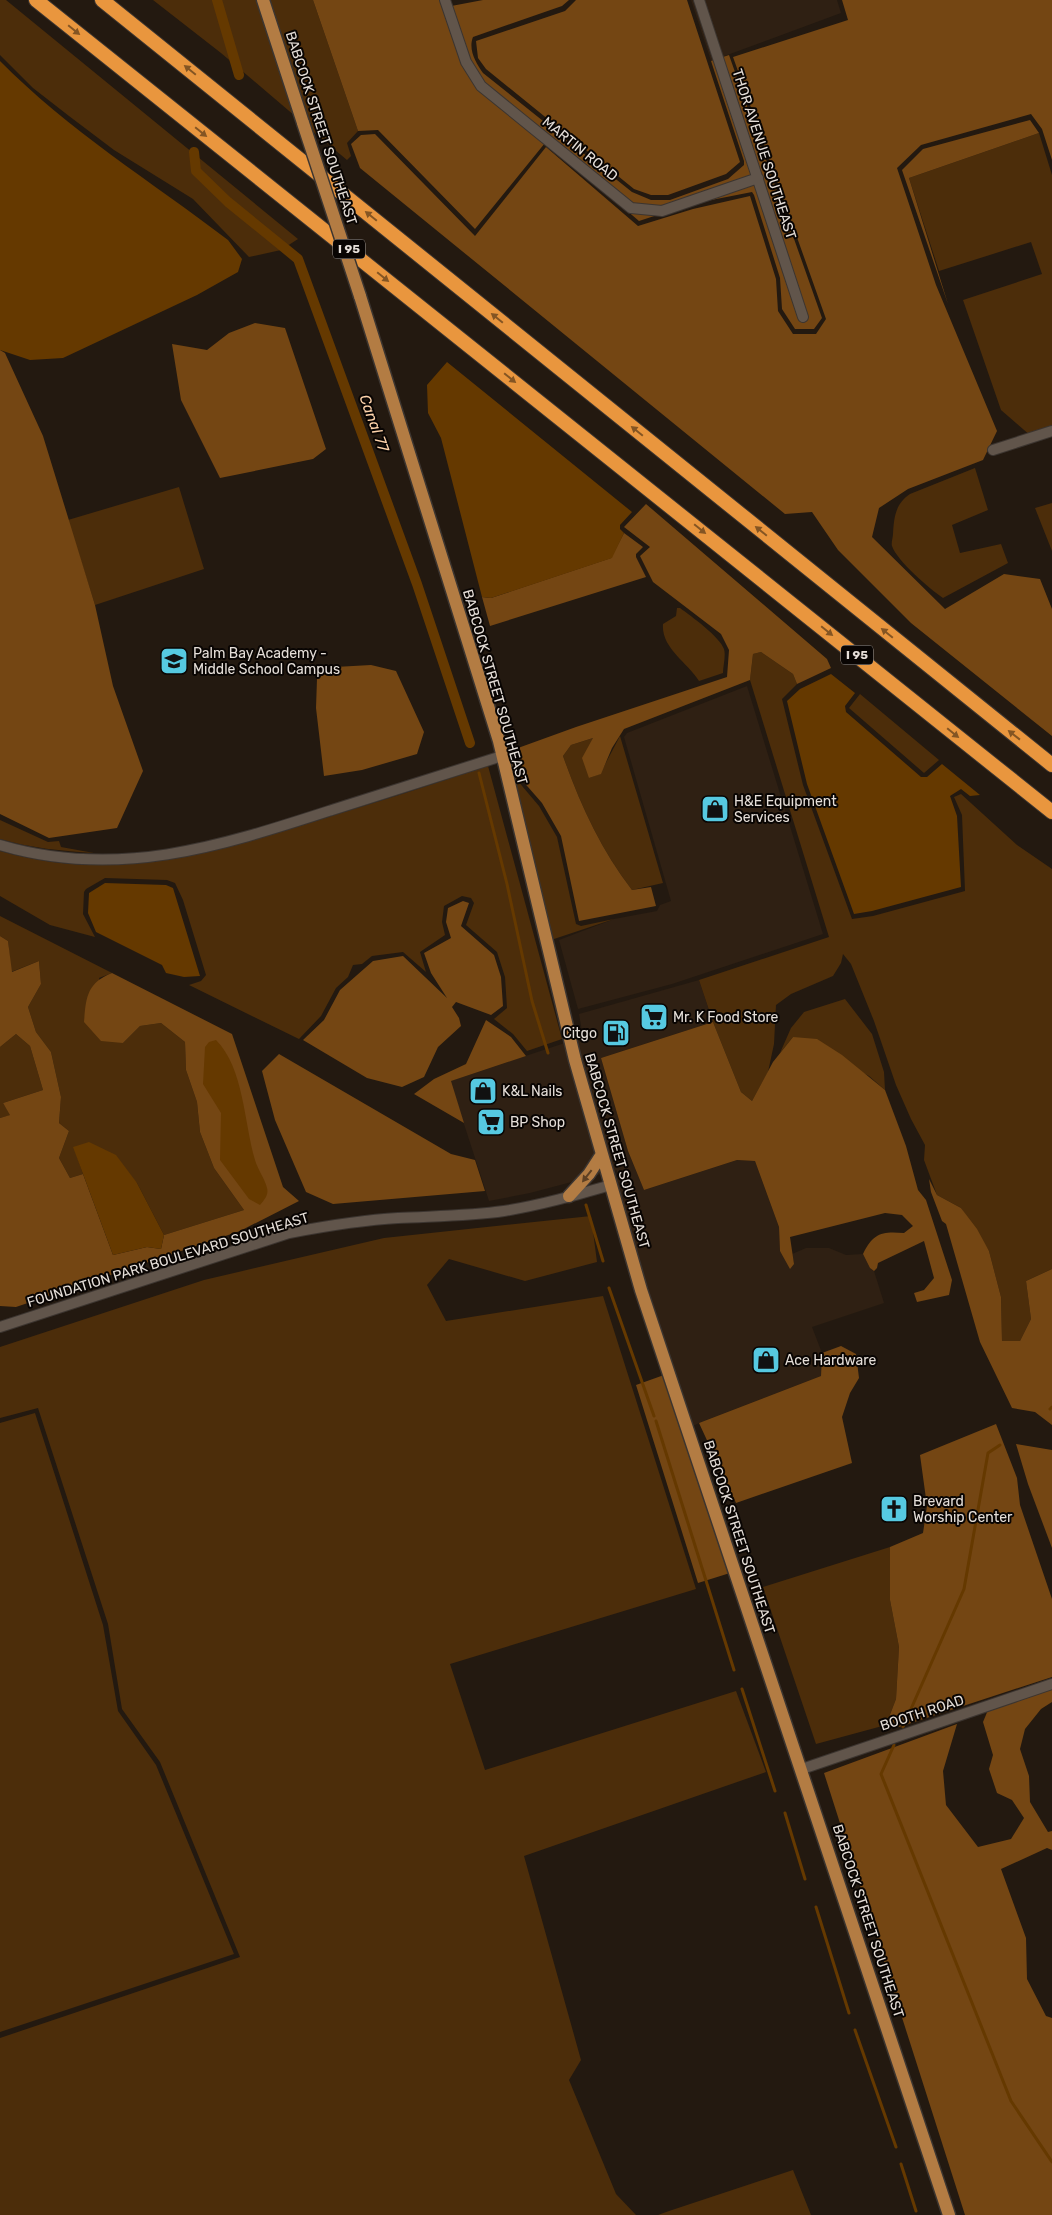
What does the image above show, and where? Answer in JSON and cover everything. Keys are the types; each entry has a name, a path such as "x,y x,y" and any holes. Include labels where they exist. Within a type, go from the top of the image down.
{"highway":[{"name":"I 95","path":"36,0 1052,812"},
{"name":"I 95","path":"102,0 1052,765"}],"main road":[{"name":"BABCOCK STREET SOUTHEAST","path":"263,0 360,296 502,756 563,1014 641,1290 950,2215"},
{"path":"569,1196 589,1174 602,1154"}],"street":[{"name":"MARTIN ROAD","path":"445,0 466,62 481,86 630,208 662,210 758,178"},
{"name":"THOR AVENUE SOUTHEAST","path":"699,0 803,317"},
{"path":"993,450 1052,430"},
{"path":"0,845 16,850 69,857 111,860 146,859 206,848 257,834 502,756"},
{"name":"FOUNDATION PARK BOULEVARD SOUTHEAST","path":"0,1327 289,1233 335,1223 458,1216 505,1211 611,1185"},
{"name":"BOOTH ROAD","path":"802,1769 1052,1684"}],"shaded area":[{"path":"0,0 6,0 298,239 281,250 249,257 193,199 114,150 33,88 0,55"},
{"path":"153,0 257,0 295,116 221,53"},
{"path":"268,0 313,0 358,131 347,143 351,156 347,160 310,129"},
{"path":"313,0 443,0 446,7 483,0 569,0 562,6 473,37 471,47 474,56 483,73 632,192 651,200 670,200 728,179 744,165 711,61 729,55 822,318 814,329 795,329 782,309 780,278 752,192 691,204 639,221 549,144 545,143 475,229 378,130 358,131"},
{"path":"576,0 687,0 740,162 726,174 668,195 651,195 634,189 486,69 478,58 476,41 565,11"},
{"path":"691,0 837,0 841,13 711,61"},
{"path":"842,0 1052,0 1052,160 1042,129 1031,114 921,145 897,168 936,285 997,431 983,460 908,489 879,508 872,537 945,609 1004,574 1040,579 1052,609 1052,736 911,623 838,550 812,512 785,514 360,168 351,144 361,135 375,134 475,236 546,147 638,226 693,209 750,196 776,279 778,311 793,334 816,334 826,319 733,57 848,20"},
{"path":"0,61 26,86 82,133 228,240 242,259 238,272 197,295 63,358 30,360 0,350"},
{"path":"1030,120 1039,133 909,178 948,304 902,170 923,149"},
{"path":"1039,133 1052,175 1052,431 1031,436 1001,410 963,300 1042,274 1031,242 939,271 909,178"},
{"path":"255,323 285,328 326,449 313,459 220,478 181,400 172,344 207,350 229,333"},
{"path":"0,350 5,353 43,436 95,605 113,686 143,771 117,828 49,838 0,814"},
{"path":"447,362 632,512 620,525 620,529 624,533 612,558 491,598 482,597 441,438 428,413 427,385"},
{"path":"975,468 988,510 952,525 960,553 1001,544 1008,563 943,598 915,574 895,552 892,543 895,517 901,502 910,494"},
{"path":"179,487 204,569 95,605 68,520"},
{"path":"1052,503 1052,551 1035,508"},
{"path":"646,504 827,659 831,668 797,684 793,674 761,652 753,654 750,680 624,729 612,748 601,774 589,778 582,758 593,738 571,745 563,756 592,826 632,890 651,887 656,906 579,921 561,836 542,803 521,779 518,748 727,677 729,650 721,634 653,582 640,556 650,547 624,527"},
{"path":"624,533 643,547 636,554 636,557 646,577 490,626 482,597 491,598 611,558"},
{"path":"677,608 680,608 698,621 721,644 725,652 723,673 699,681 670,648 663,633 663,624 676,616"},
{"path":"761,652 793,674 797,684 782,699 803,785 852,919 873,916 965,891 962,815 954,797 961,794 1017,845 1052,869 1052,1269 1026,1281 1031,1319 1020,1341 1002,1341 1001,1297 989,1251 961,1208 937,1195 924,1160 925,1145 896,1085 874,1021 851,964 843,954 841,963 833,976 791,994 776,1005 774,1044 768,1072 752,1101 741,1092 713,1022 699,980 829,937 750,680 753,654"},
{"path":"371,665 396,671 424,732 417,754 362,770 324,776 316,708 317,679 335,667"},
{"path":"831,674 855,693 845,706 846,712 921,777 927,777 942,764 980,795 970,796 961,789 950,796 957,816 961,887 854,914 807,784 787,701 800,689"},
{"name":"H&E Equipment Services","path":"747,686 823,934 672,984 578,1009 559,940 614,919 657,911 660,905 671,901 624,737 627,733"},
{"path":"860,694 939,760 924,773 849,708"},
{"path":"620,736 663,883 632,890 592,826 563,756 571,745 593,738 589,778 600,774"},
{"path":"515,761 517,780 539,806 557,837 576,924 581,926 614,919 551,940 508,762"},
{"path":"488,766 562,1039 527,1051 513,1034 494,1019 507,1008 505,977 497,952 466,925 474,903 471,898 462,896 444,906 442,922 445,935 420,952 426,972 403,952 372,956 362,964 353,965 348,977 336,988 321,1016 299,1039 189,985 201,981 206,975 183,900 175,883 167,880 105,878 86,889 84,892 83,914 95,937 50,925 0,896 0,851 43,860 84,865 125,864 165,860 205,853 244,843"},
{"path":"0,820 48,842 59,841 61,847 94,853 46,849 0,839"},
{"path":"105,883 166,885 173,888 200,976 184,977 166,973 162,965 96,932 88,913 89,893"},
{"path":"463,901 469,903 461,926 494,955 501,977 503,1006 491,1015 456,1002 452,1007 459,1018 461,1026 438,1047 424,1077 402,1087 367,1078 303,1040 324,1020 340,990 373,961 403,956 447,998 431,973 424,953 451,938 446,922 448,908"},
{"path":"0,916 112,973 99,978 123,1043 140,1026 161,1023 185,1042 186,1070 197,1102 200,1132 214,1168 244,1210 164,1235 137,1183 74,1147 83,1174 70,1178 59,1158 69,1131 59,1123 61,1097 51,1052 36,1032 28,1007 41,984 39,961 11,972 8,941 0,936"},
{"path":"0,936 8,941 12,972 39,961 41,984 28,1007 36,1032 51,1052 61,1097 59,1123 69,1131 59,1158 70,1178 83,1174 113,1255 147,1247 161,1249 164,1235 244,1210 214,1168 200,1132 197,1102 186,1070 185,1042 161,1023 140,1026 123,1043 101,1041 84,1022 89,992 97,981 112,973 232,1034 283,1187 299,1201 240,1231 16,1307 0,1306 0,1118 10,1115 3,1103 43,1090 30,1046 16,1034 0,1047"},
{"path":"699,980 713,1022 601,1058 628,1151 644,1190 737,1160 755,1161 779,1227 780,1251 794,1263 792,1254 806,1248 829,1248 846,1255 863,1254 870,1268 874,1271 884,1303 812,1327 822,1353 821,1376 687,1429 631,1241 617,1182 617,1170 530,1193 489,1201 450,1081 583,1037 579,1014"},
{"path":"845,999 872,1034 884,1072 885,1090 869,1076 793,1037 780,1053 791,1028 804,1012"},
{"path":"486,1020 511,1037 526,1056 451,1081 464,1123 414,1094 434,1079 466,1064"},
{"path":"713,1022 741,1092 752,1101 773,1062 793,1037 817,1039 842,1055 885,1090 906,1146 918,1190 926,1200 952,1280 949,1295 917,1302 914,1293 924,1290 934,1278 924,1241 878,1263 874,1271 870,1268 863,1254 875,1238 884,1233 904,1233 913,1226 902,1215 885,1213 790,1237 794,1264 790,1269 780,1251 779,1227 755,1161 737,1160 644,1190 628,1151 601,1058"},
{"path":"16,1034 30,1046 43,1090 3,1103 11,1115 0,1118 0,1047"},
{"path":"216,1040 232,1065 238,1081 255,1160 267,1188 267,1195 260,1205 249,1199 220,1160 221,1113 203,1084 205,1047 209,1042"},
{"path":"279,1054 451,1154 475,1160 485,1191 333,1204 306,1192 275,1120 262,1071"},
{"path":"89,1142 116,1155 137,1183 164,1235 161,1249 147,1247 113,1255 73,1147"},
{"path":"929,1179 937,1195 961,1208 977,1229 989,1251 1001,1297 1002,1341 1020,1341 1031,1319 1026,1281 1052,1269 1052,1425 1035,1412 1012,1408 980,1342 946,1224 942,1221 931,1192"},
{"path":"591,1216 597,1262 525,1281 449,1259 427,1285 446,1321 603,1296 696,1589 450,1664 485,1770 736,1691 766,1772 524,1856 581,2060 569,2080 616,2194 636,2215 0,2215 0,2038 240,1957 160,1762 122,1709 108,1624 38,1408 0,1418 0,1347 204,1280 384,1238"},
{"path":"841,1346 856,1354 859,1378 850,1393 842,1417 852,1463 736,1503 699,1423 821,1376 822,1353"},
{"path":"664,1375 730,1573 698,1583 636,1385"},
{"path":"35,1413 103,1625 118,1711 156,1765 234,1954 0,2032 0,1423"},
{"path":"996,1424 1017,1478 1020,1505 1052,1599 1052,1677 899,1727 886,1725 896,1699 899,1647 890,1600 890,1547 923,1533 927,1506 920,1455"},
{"path":"1016,1444 1052,1450 1052,1548 1028,1484"},
{"path":"890,1547 890,1600 899,1647 896,1699 886,1725 816,1744 763,1587"},
{"path":"1052,1688 1052,1702 1041,1709 1025,1729 1020,1749 1029,1776 1030,1802 1048,1832 1052,1831 1052,1850 1047,1848 1001,1869 1026,1938 1027,1979 1046,2016 1052,2018 1052,2215 965,2215 824,1773 957,1724 943,1771 946,1805 978,1847 1011,1839 1024,1818 1012,1800 997,1793 989,1769 993,1755 983,1722 988,1710"},
{"path":"793,2170 811,2215 658,2215 669,2211"}],"waterway":[{"name":"Canal 77","path":"217,0 239,75"},
{"name":"Canal 77","path":"194,152 196,171 228,202 298,259 417,584 470,743"},
{"path":"479,773 507,884 532,1001 548,1053"},
{"path":"586,1205 603,1261"},
{"path":"609,1288 654,1416"},
{"path":"656,1421 734,1670"},
{"path":"903,1727 964,1589 988,1453 1000,1445"},
{"path":"742,1689 775,1791"},
{"path":"894,1745 881,1774 1011,2101 1052,2162"},
{"path":"785,1813 805,1879"},
{"path":"816,1907 849,2013"},
{"path":"855,2030 896,2147"},
{"path":"901,2164 916,2211"}],"place":[{"name":"Palm Bay Academy - Middle School Campus","path":"174,661"},
{"name":"H&E Equipment Services","path":"715,809"},
{"name":"Mr. K Food Store","path":"654,1017"},
{"name":"Citgo","path":"616,1033"},
{"name":"K&L Nails","path":"483,1091"},
{"name":"BP Shop","path":"491,1122"},
{"name":"Ace Hardware","path":"766,1360"},
{"name":"Brevard Worship Center","path":"894,1509"}]}
